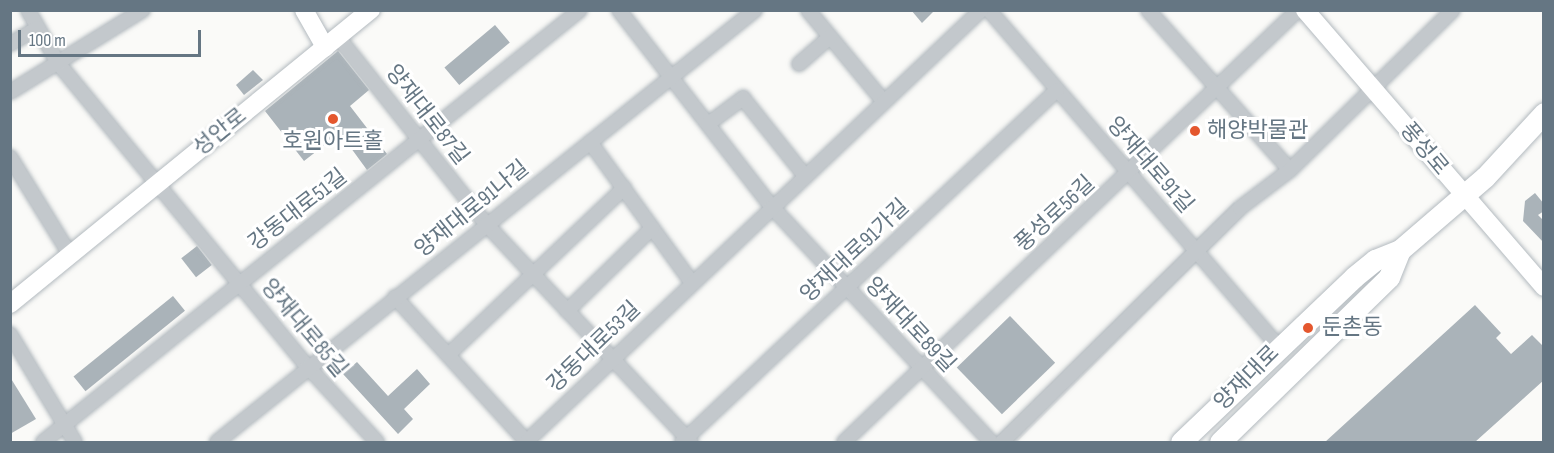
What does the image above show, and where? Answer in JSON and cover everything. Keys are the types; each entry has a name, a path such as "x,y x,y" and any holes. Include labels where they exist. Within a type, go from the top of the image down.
{"main road":[{"name":"양재대로","path":"1181,442 1279,346 1375,260 1400,250 1464,195 1544,113"},
{"name":"양재대로","path":"1220,442 1389,277 1400,250"}],"street":[{"name":"양재대로85길","path":"28,10 58,63 308,367 377,442"},
{"path":"10,92 143,10"},
{"path":"304,10 332,42"},
{"name":"성안로","path":"10,304 371,10"},
{"name":"강동대로51길","path":"43,442 580,10"},
{"name":"양재대로89길","path":"620,10 772,207 991,442"},
{"name":"양재대로91나길","path":"218,442 395,297 755,10"},
{"path":"808,10 884,102"},
{"name":"강동대로53길","path":"395,297 526,442 981,10"},
{"name":"양재대로91길","path":"989,10 1279,346"},
{"path":"1148,10 1290,170"},
{"name":"풍성로56길","path":"844,442 1298,10"},
{"name":"풍성로","path":"1305,10 1544,287"},
{"path":"1002,442 1240,208 1290,170 1453,10"},
{"path":"10,44 38,28"},
{"path":"799,64 830,38"},
{"name":"양재대로87길","path":"332,42 420,140 486,224 687,441"},
{"name":"양재대로91가길","path":"687,441 846,287 1057,90"},
{"path":"708,124 743,98 805,176"},
{"path":"590,142 692,284"},
{"path":"10,158 70,256"},
{"path":"448,355 532,273 624,189"},
{"path":"567,311 652,228"},
{"path":"10,334 75,442"}],"shaded area":[{"path":"1234,202 1245,214 1017,442 991,442"}],"building":[{"path":"911,10 935,10 922,23"},
{"path":"495,25 510,43 459,85 444,67"},
{"name":"호원아트홀","path":"338,51 369,90 350,106 387,154 367,170 340,133 304,161 265,111"},
{"path":"253,70 263,80 244,95 236,85"},
{"path":"1535,193 1544,204 1544,211 1538,215 1544,221 1544,243 1523,221 1525,201"},
{"path":"197,246 212,265 196,277 181,258"},
{"path":"173,296 185,311 85,391 74,377"},
{"path":"1475,305 1501,333 1496,338 1511,354 1532,335 1544,347 1544,380 1475,442 1325,442"},
{"path":"1010,316 1055,363 1002,414 957,367"},
{"path":"357,362 388,396 417,369 430,384 404,409 413,419 398,434 343,374"},
{"path":"10,377 36,419 10,434"}],"place":[{"name":"호원아트홀","path":"333,119"},
{"name":"해양박물관","path":"1195,131"},
{"name":"둔촌동","path":"1308,328"}]}
